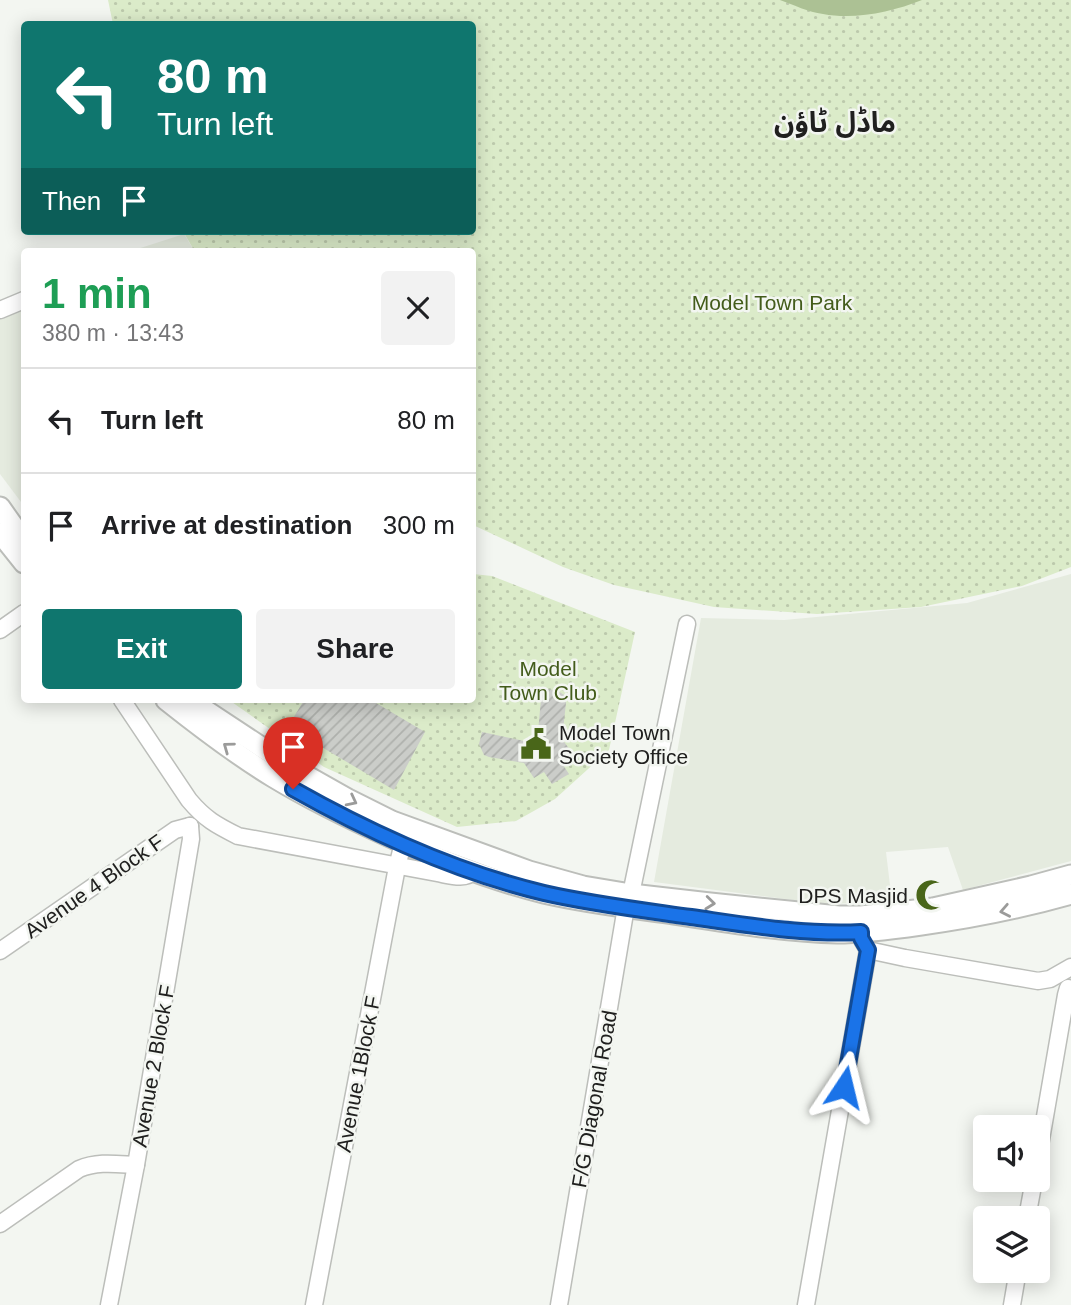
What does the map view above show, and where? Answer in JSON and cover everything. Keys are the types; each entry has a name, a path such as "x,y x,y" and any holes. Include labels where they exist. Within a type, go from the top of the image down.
{"main road":[{"path":"0,507 21,537"},
{"path":"0,533 21,559"},
{"path":"170,703 230,749 336,813 442,860 478,863"},
{"path":"194,703 262,748 348,799 478,863 502,881 544,893 629,900 802,931 838,933 863,933 965,918 1016,909 1071,894"},
{"path":"863,933 933,908 1071,875"}],"street":[{"path":"0,310 21,301"},
{"path":"0,630 21,616"},
{"name":"F/G Diagonal Road","path":"559,1305 629,900 687,624"},
{"path":"124,703 189,800 195,820 216,825 238,836 397,867 464,877 468,876 478,863"},
{"name":"Avenue 4 Block F","path":"0,951 175,830 195,820"},
{"name":"Avenue 2 Block F","path":"109,1305 136,1165 195,820"},
{"name":"Avenue 1Block F","path":"314,1305 403,843"},
{"path":"806,1305 863,933 905,958 1038,981 1050,979 1065,970 1070,989 1066,995 1045,1115"},
{"path":"0,1224 79,1169 99,1163 136,1165"},
{"path":"1012,1305 1016,1283"}],"shaded area":[{"path":"780,0 922,0 886,11 835,16 806,10"},
{"path":"185,235 193,248 140,248"},
{"path":"21,293 21,502 0,474 0,301"},
{"path":"1071,574 1071,861 963,890 948,847 886,852 892,902 824,904 654,882 701,618 784,620 967,603"}],"green space":[{"name":"Model Town Park","path":"108,0 1071,0 1071,567 1022,586 921,607 817,614 714,607 614,585 563,567 476,526 476,248 193,248 185,235 476,235 476,21 112,21"},
{"name":"Model Town Club","path":"476,574 492,576 635,632 609,750 555,799 516,821 457,827 324,767 233,703 476,703"}],"building":[{"path":"542,688 564,695 566,703 562,739 573,754 561,762 569,774 552,784 544,772 534,778 524,763 484,755 479,744 482,732 524,741 538,732"},
{"path":"302,703 376,703 425,732 394,790 288,727"}],"place":[{"name":"Model Town Society Office","path":"536,744"},
{"name":"DPS Masjid","path":"931,895"}],"district":[{"name":"ماڈل ٹاؤن","path":"835,122"}],"route":[{"path":"293,789 336,813 442,860 544,893 732,923 802,931 861,932 861,938 868,950 844,1087"}]}
